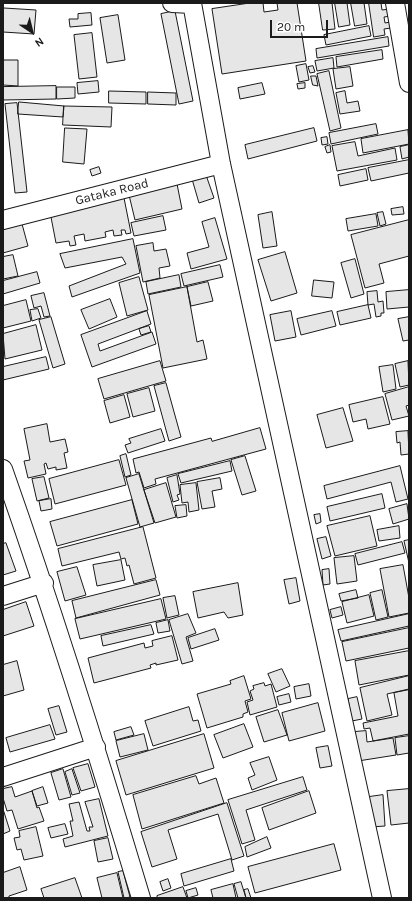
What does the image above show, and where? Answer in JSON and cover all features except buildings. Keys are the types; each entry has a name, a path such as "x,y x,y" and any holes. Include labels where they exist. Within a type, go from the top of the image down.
{"street":[{"path":"172,3 192,4 220,164 382,898"},
{"path":"395,3 409,83"},
{"name":"Gataka Road","path":"3,220 220,164"},
{"path":"3,469 44,583 96,747 141,898"},
{"path":"3,596 44,583"},
{"path":"3,777 96,747"}]}
